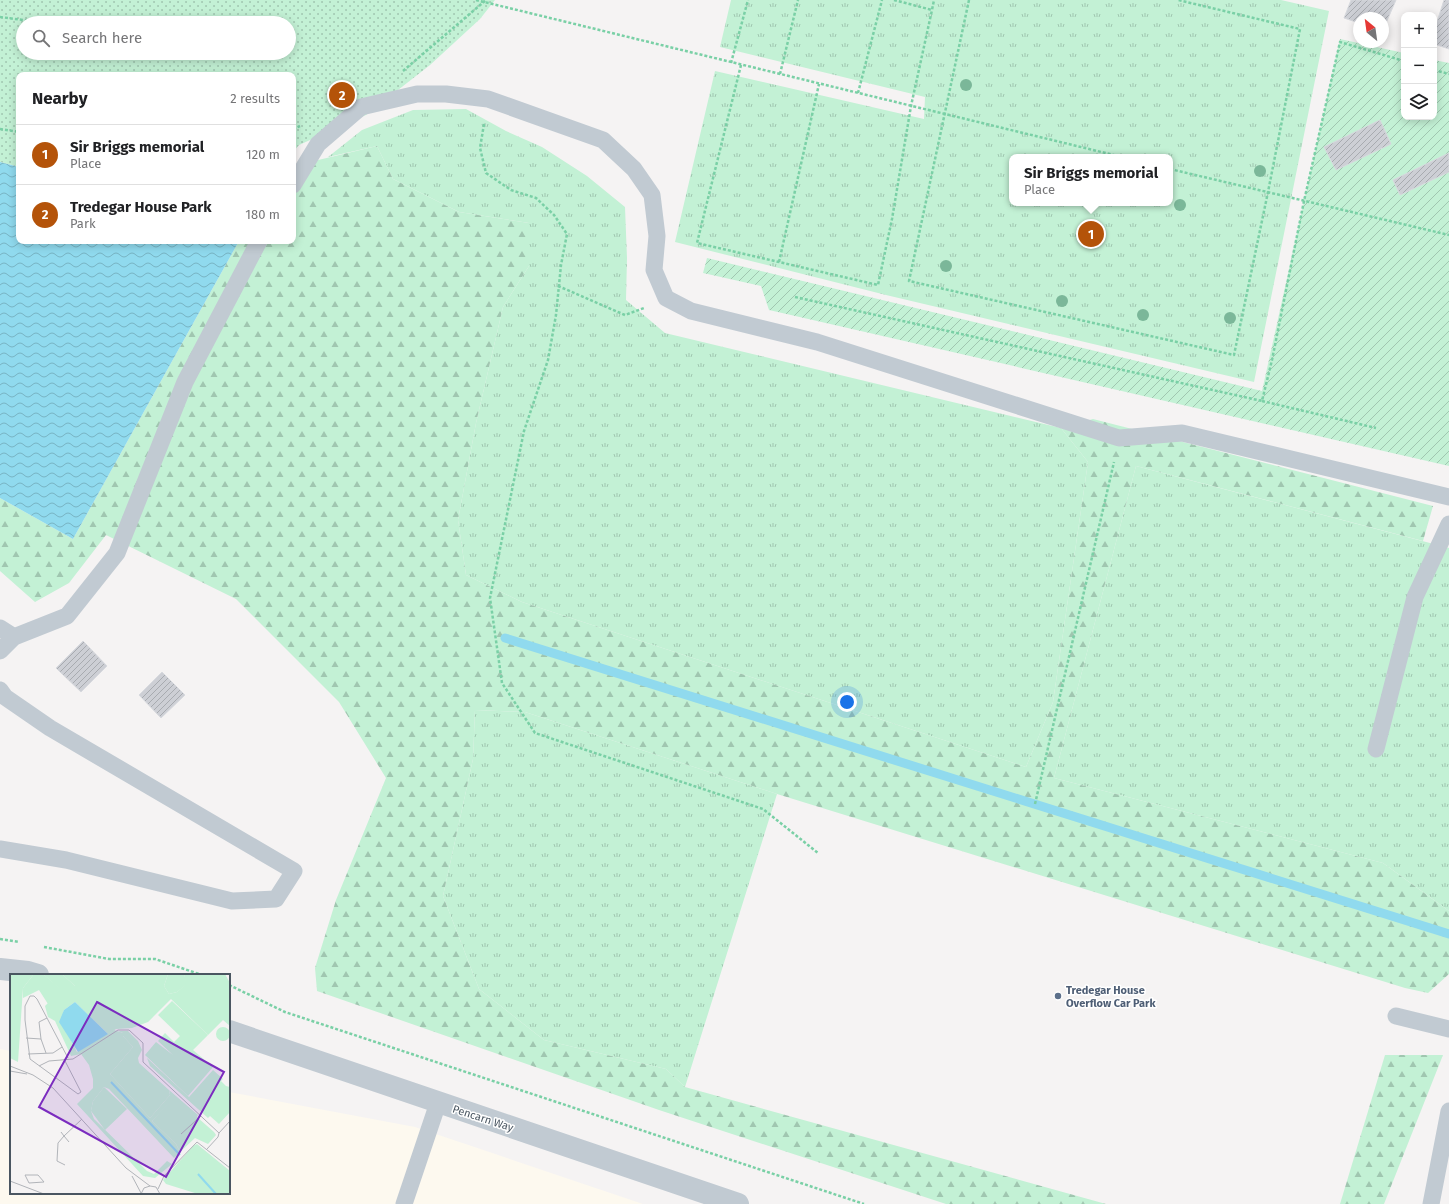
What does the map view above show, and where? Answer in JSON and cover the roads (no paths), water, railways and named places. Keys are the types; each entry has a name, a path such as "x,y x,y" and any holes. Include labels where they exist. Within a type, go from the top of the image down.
{"street":[{"path":"0,969 35,974"},
{"name":"Pencarn Way","path":"230,1031 738,1204"}],"lane":[{"path":"296,180 318,144 361,107 417,94 446,94 488,99 603,140 634,169 652,195 657,236 654,270 666,298 691,311 816,342 1119,438 1182,433 1449,497"},
{"path":"0,651 14,637 66,616 117,553 185,382 257,244"},
{"path":"1376,749 1415,597 1449,524"},
{"path":"0,628 14,637"},
{"path":"0,690 5,697 50,728 294,871 276,899 232,901 66,860 0,849"},
{"path":"1396,1016 1449,1029"},
{"path":"404,1204 438,1103"},
{"path":"1430,1202 1449,1110"}],"water":[{"path":"0,162 16,166 16,244 237,244 73,539 0,498"}],"waterway":[{"path":"505,638 1449,934"}],"place":[{"name":"Tredegar House Park","path":"342,95"},
{"name":"Sir Briggs memorial","path":"1091,234"},
{"name":"Tredegar House Overflow Car Park","path":"1058,996"}]}
